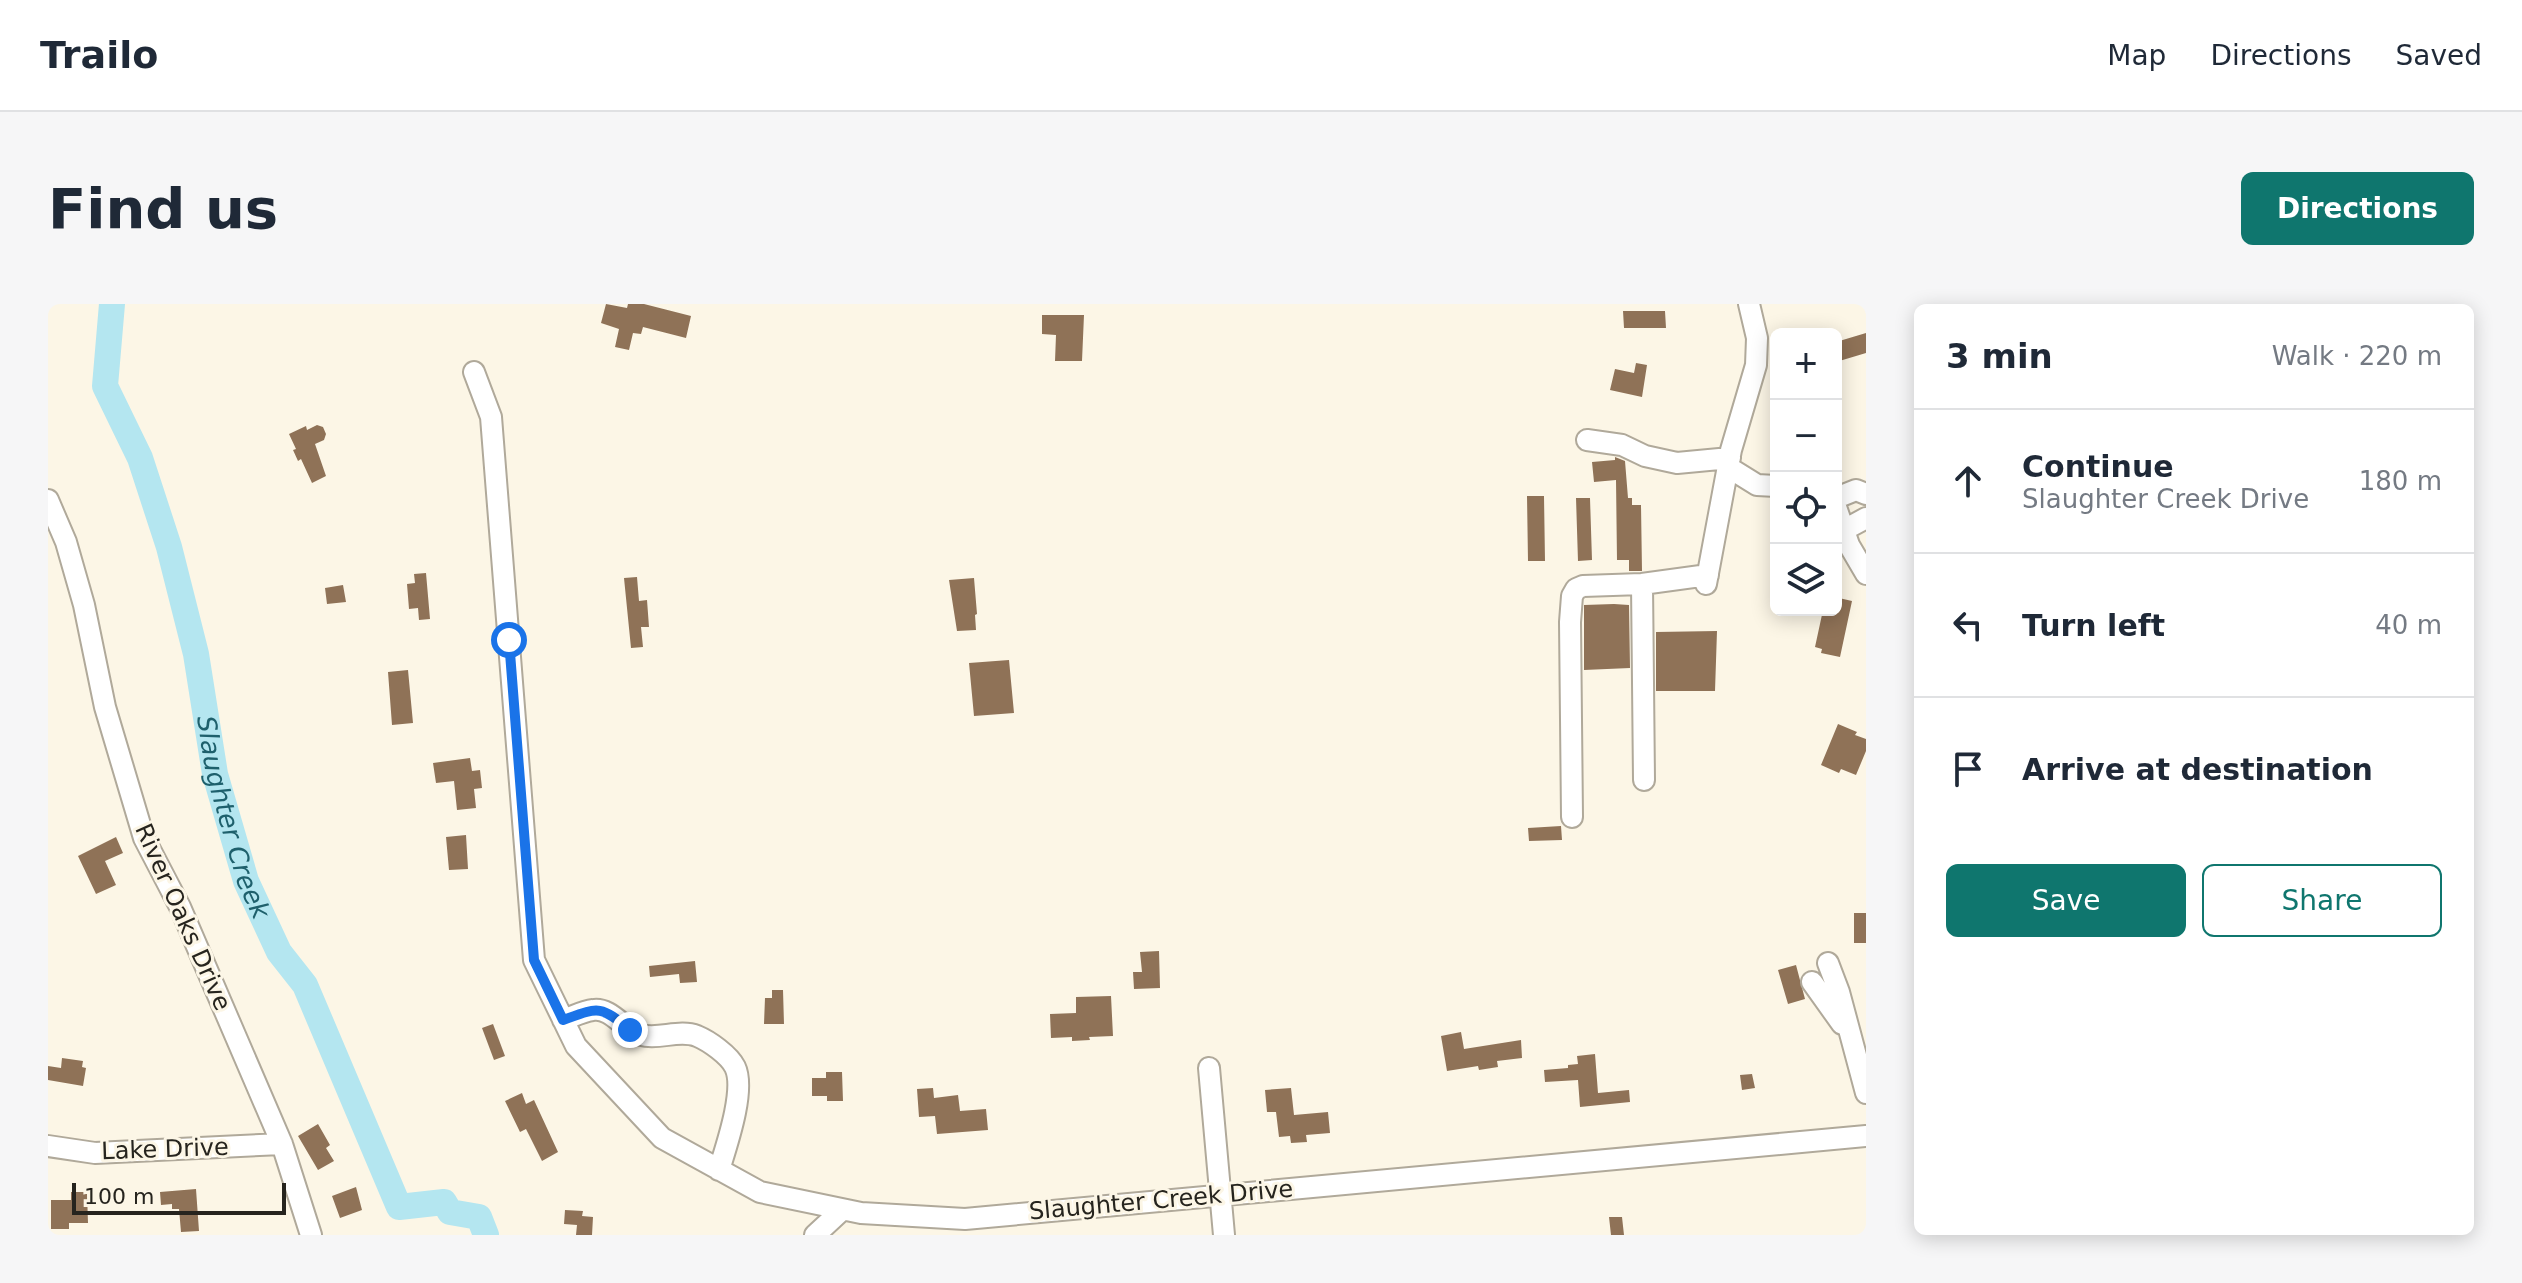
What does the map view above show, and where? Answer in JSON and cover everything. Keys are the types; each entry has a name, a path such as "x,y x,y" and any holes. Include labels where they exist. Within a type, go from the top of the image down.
{"street":[{"path":"1572,817 1572,596 1576,589 1583,586 1707,580 1729,463 1756,365 1757,338 1749,304"},
{"name":"Slaughter Creek Drive","path":"474,372 491,417 534,960 576,1046 662,1138 719,1170 760,1192 842,1210 965,1219 1866,1136"},
{"path":"1587,440 1622,445 1645,456 1677,463 1729,463 1757,485 1770,486"},
{"path":"1842,496 1856,490 1866,494"},
{"name":"River Oaks Drive","path":"48,500 66,542 84,605 105,707 144,838 180,907 282,1144 311,1235"},
{"path":"1844,530 1866,518"},
{"path":"1842,524 1849,545 1866,574"},
{"path":"1642,584 1644,780"},
{"path":"1828,963 1839,992 1866,1093"},
{"path":"1812,982 1849,1034"},
{"path":"563,1020 592,1010 603,1010 630,1030 644,1036 682,1033 697,1036 729,1059 738,1080 737,1095 719,1170"},
{"path":"1209,1068 1224,1235"},
{"name":"Lake Drive","path":"48,1146 95,1153 282,1144"},
{"path":"815,1235 842,1210"}],"building":[{"path":"606,304 627,308 628,304 644,304 691,316 686,338 643,327 641,334 633,333 629,350 615,347 619,329 601,323"},
{"path":"1623,311 1665,311 1666,328 1624,328"},
{"path":"1042,315 1084,315 1082,361 1055,361 1056,335 1042,334"},
{"path":"1866,333 1866,353 1842,360 1842,340"},
{"path":"1636,363 1647,365 1642,397 1610,390 1615,369 1634,373"},
{"path":"317,425 323,427 326,434 324,440 315,444 326,476 312,483 301,459 298,461 289,434 306,426 307,430"},
{"path":"1615,457 1625,461 1628,498 1632,498 1632,505 1641,505 1642,571 1629,571 1629,560 1617,560 1616,480 1594,482 1592,462 1615,460"},
{"path":"1527,496 1544,496 1545,561 1528,561"},
{"path":"1576,498 1590,498 1592,560 1578,561"},
{"path":"426,573 430,619 419,620 418,608 409,609 407,584 415,583 414,574"},
{"path":"637,577 639,601 647,600 649,627 641,627 643,647 631,648 624,578"},
{"path":"974,578 976,630 957,631 949,580"},
{"path":"343,585 346,602 327,604 325,588"},
{"path":"1842,599 1852,601 1840,657 1821,653 1822,649 1815,647 1822,616 1842,616"},
{"path":"1584,605 1629,605 1630,668 1584,670"},
{"path":"1717,631 1715,691 1656,691 1656,632"},
{"path":"1009,660 1014,713 974,716 969,663"},
{"path":"408,670 413,723 392,725 388,672"},
{"path":"1838,724 1866,739 1866,751 1856,775 1841,769 1839,773 1821,765"},
{"path":"470,758 472,771 480,770 482,788 474,789 476,808 457,810 454,781 436,783 433,763"},
{"path":"1561,826 1562,840 1529,841 1528,828"},
{"path":"466,835 468,869 449,870 446,837"},
{"path":"116,837 123,853 105,861 116,885 96,894 78,856"},
{"path":"1854,913 1866,913 1866,943 1854,943"},
{"path":"1159,951 1160,988 1134,989 1133,972 1142,972 1140,952"},
{"path":"695,961 697,982 680,983 679,974 650,977 649,966"},
{"path":"1796,965 1805,999 1788,1004 1778,970"},
{"path":"772,990 783,990 784,1024 764,1024 765,998 772,998"},
{"path":"1111,996 1113,1036 1072,1041 1072,1037 1051,1038 1050,1014 1076,1013 1076,997"},
{"path":"493,1024 505,1056 494,1060 482,1028"},
{"path":"1461,1032 1464,1049 1521,1040 1522,1058 1497,1061 1498,1067 1479,1070 1478,1066 1447,1071 1441,1036"},
{"path":"1595,1054 1598,1093 1629,1090 1630,1102 1580,1107 1578,1080 1545,1082 1544,1070 1568,1068 1568,1065 1578,1064 1577,1056"},
{"path":"62,1058 83,1061 82,1067 86,1068 83,1086 48,1080 48,1066 61,1068"},
{"path":"826,1072 842,1072 843,1101 827,1101 827,1096 812,1096 812,1078 826,1078"},
{"path":"1752,1074 1755,1088 1742,1090 1740,1075"},
{"path":"933,1088 934,1098 958,1095 960,1111 986,1109 988,1130 937,1134 935,1116 919,1117 917,1089"},
{"path":"1291,1088 1294,1115 1328,1112 1330,1133 1306,1135 1307,1142 1291,1143 1290,1136 1279,1137 1276,1112 1267,1112 1265,1090"},
{"path":"522,1093 526,1104 534,1100 558,1152 542,1161 526,1129 520,1132 505,1101"},
{"path":"318,1124 330,1145 326,1148 334,1161 318,1170 298,1136"},
{"path":"356,1187 362,1210 340,1218 332,1196"},
{"path":"196,1189 199,1231 181,1232 179,1209 172,1209 172,1204 161,1205 160,1192"},
{"path":"71,1192 87,1192 88,1223 69,1223 69,1229 51,1229 51,1200 71,1200"},
{"path":"565,1210 583,1211 582,1216 593,1217 592,1235 576,1235 577,1225 564,1224"},
{"path":"1609,1217 1622,1217 1624,1235 1611,1235"}],"waterway":[{"name":"Slaughter Creek","path":"112,304 105,386 140,458 169,547 196,654 215,774 246,881 279,952 305,985 399,1207 444,1202 450,1212 479,1217 486,1235"}],"route":[{"path":"509,640 534,960 563,1020 592,1010 603,1010 630,1030"}]}
